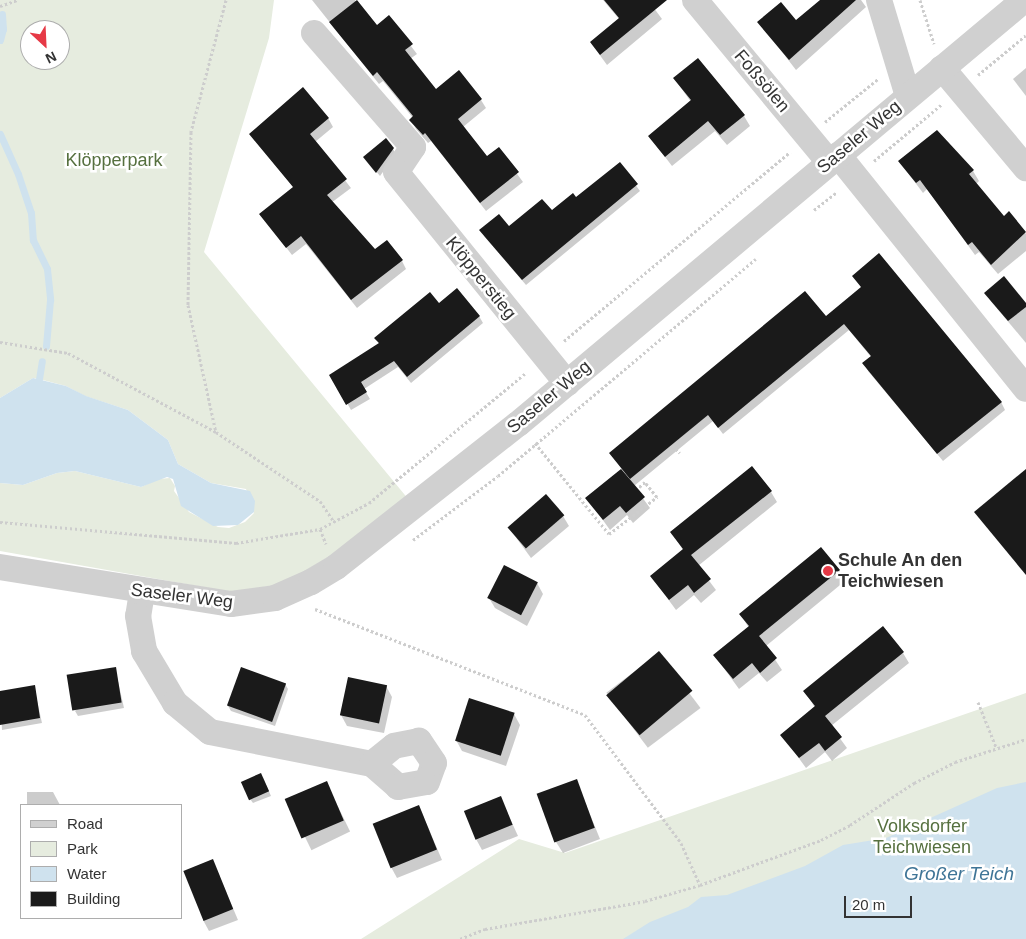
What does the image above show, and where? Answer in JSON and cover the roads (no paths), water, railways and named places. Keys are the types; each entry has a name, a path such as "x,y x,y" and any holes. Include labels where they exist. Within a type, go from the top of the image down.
{"street":[{"name":"Foßsölen","path":"695,0 808,137 833,158 1026,389"},
{"path":"879,0 908,96"},
{"name":"Saseler Weg","path":"0,567 142,592 232,604 290,594 336,567 518,424 833,158 1024,0"},
{"name":"Klöpperstieg","path":"314,33 413,147 396,172 567,383"},
{"path":"942,68 1026,168"},
{"path":"142,592 138,616 144,651 175,703 210,732 372,764"}],"water":[{"path":"33,378 66,386 86,396 128,410 168,440 178,464 211,483 250,491 255,501 254,512 238,525 213,526 181,506 173,479 167,477 141,487 75,471 57,473 23,485 0,483 0,398"},
{"name":"Großer Teich","path":"1026,782 1026,939 623,939 650,922 688,907 701,897 727,895 805,866 843,845 886,838 997,788"}],"waterway":[{"path":"0,40 3,29 2,14"},
{"path":"0,134 18,174 31,213 33,240 47,269 50,300 46,346"},
{"path":"39,379 42,361"}],"place":[{"name":"Schule An den Teichwiesen","path":"828,571"}],"park label":[{"name":"Klöpperpark","path":"114,160"},
{"name":"Volksdorfer Teichwiesen","path":"922,838"}]}
